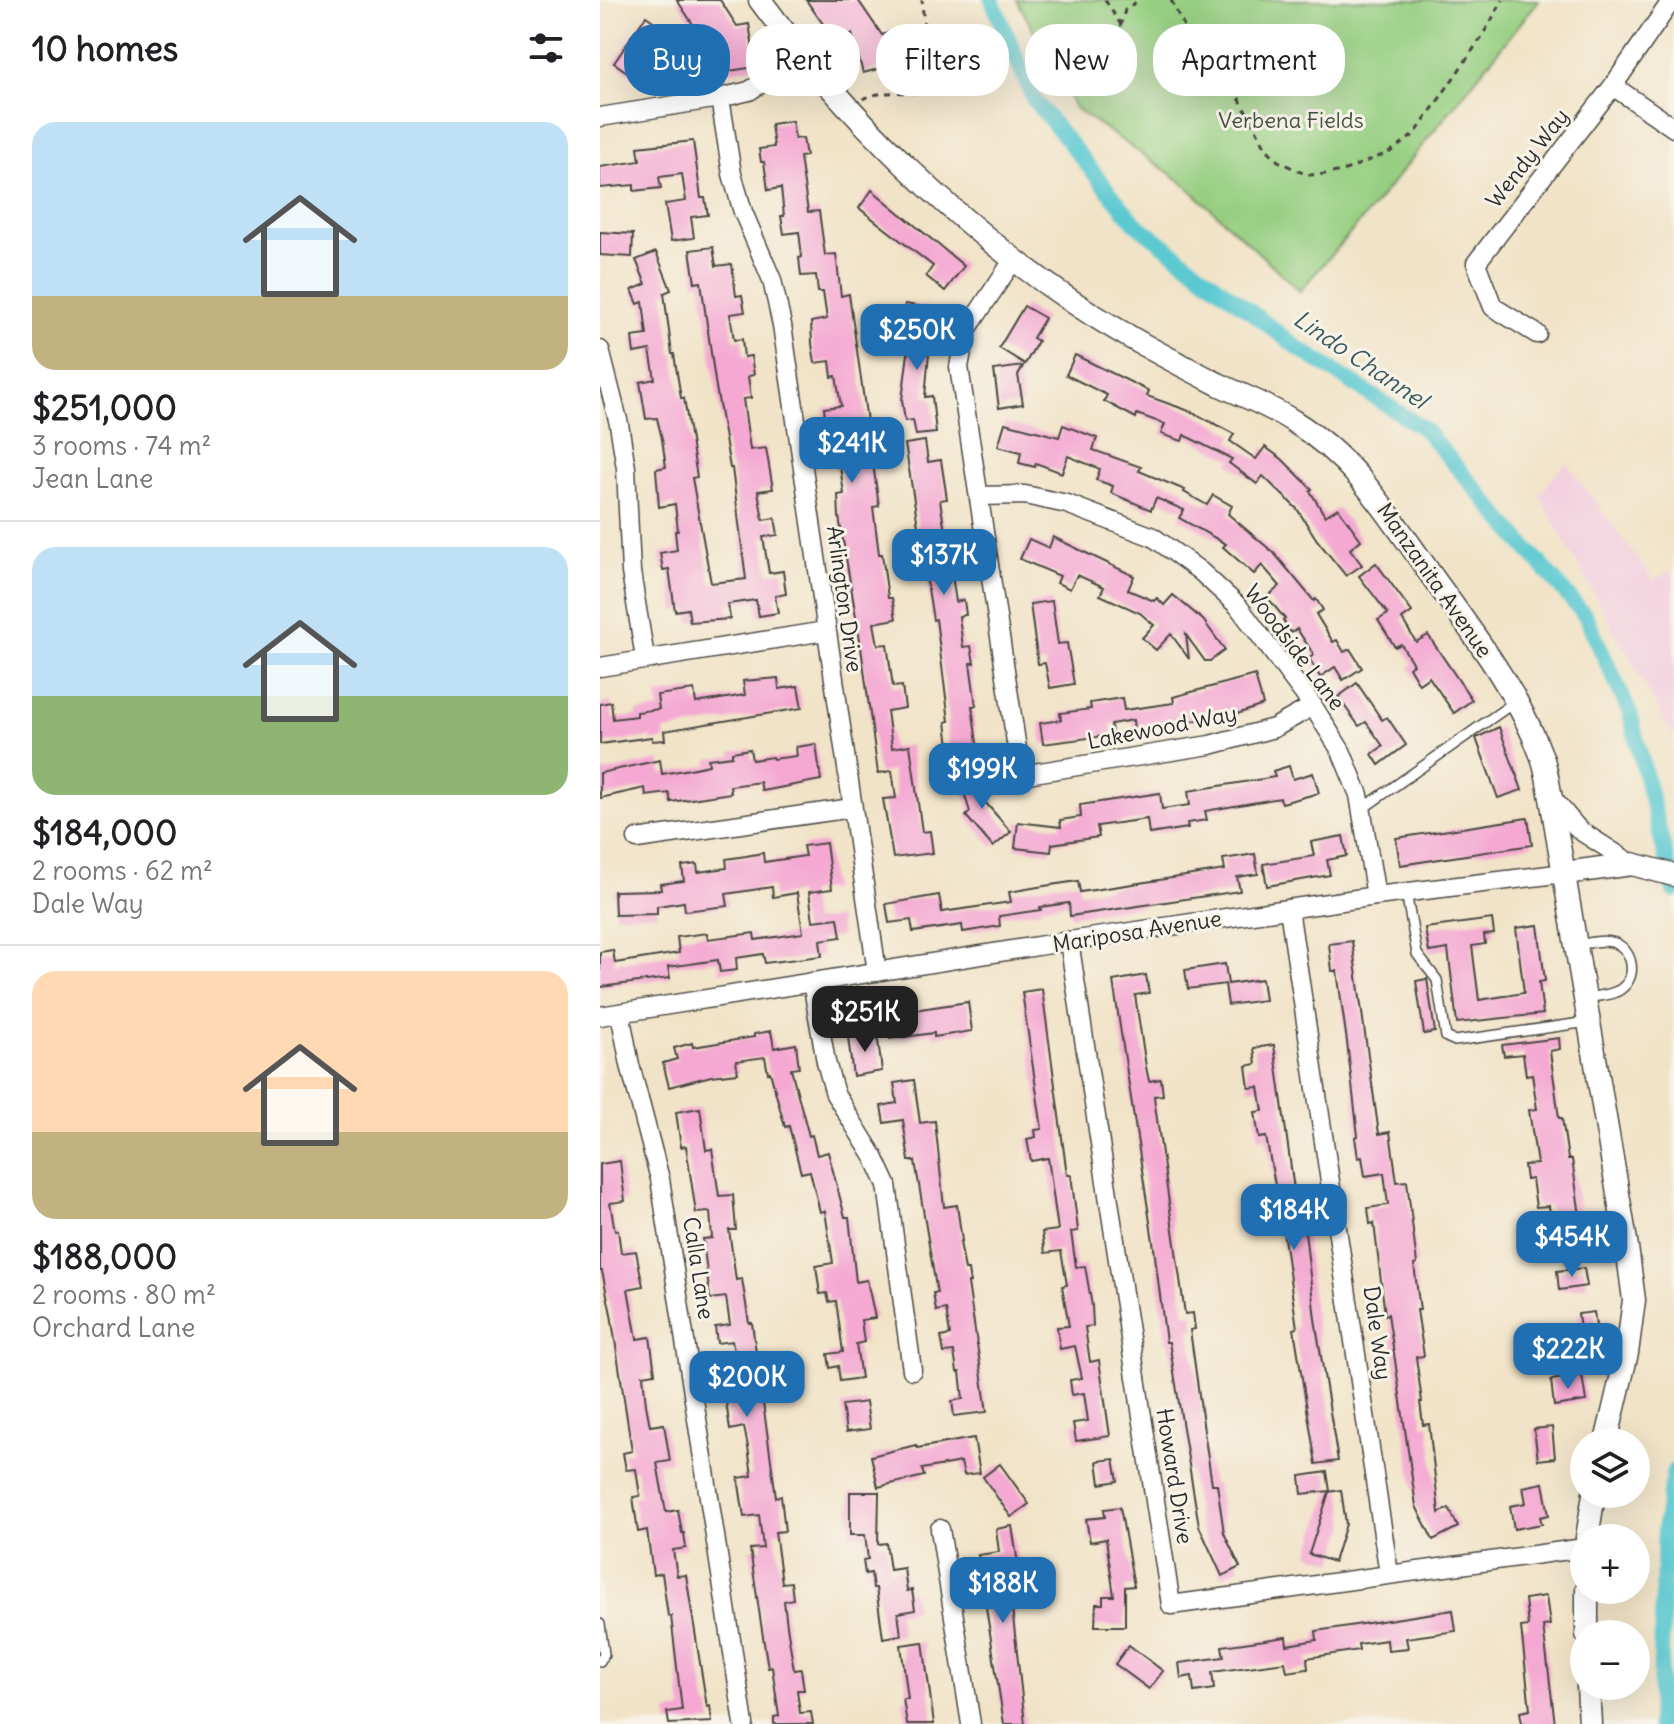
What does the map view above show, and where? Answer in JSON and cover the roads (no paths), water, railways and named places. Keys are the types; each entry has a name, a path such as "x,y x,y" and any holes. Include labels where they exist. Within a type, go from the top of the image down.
{"street":[{"name":"Manzanita Avenue","path":"760,0 778,24"},
{"name":"Wendy Way","path":"1537,334 1493,307 1476,263 1613,86 1672,0"},
{"path":"1613,86 1674,128"},
{"path":"600,117 746,92"},
{"name":"Manzanita Avenue","path":"838,96 904,164 1014,259 1075,303 1140,345 1292,420 1325,443 1361,476 1503,678 1543,759 1627,1247 1634,1300 1627,1353 1609,1428"},
{"name":"Arlington Drive","path":"720,98 732,174 772,280 782,325 877,972"},
{"name":"Lakewood Way","path":"1014,259 966,331 959,367 1021,775 1210,745 1274,728 1313,706"},
{"path":"600,350 619,424 626,468 631,572 645,658"},
{"name":"Woodside Lane","path":"979,496 1025,495 1067,504 1153,537 1200,571 1238,606 1313,706 1341,751 1362,809 1376,896"},
{"path":"600,667 825,631"},
{"path":"1551,798 1579,830 1632,864"},
{"path":"637,839 852,808"},
{"name":"Mariposa Avenue","path":"600,1016 1069,941 1602,866 1632,864 1674,875"},
{"name":"Dale Way","path":"1289,909 1389,1574"},
{"name":"Howard Drive","path":"1069,941 1171,1605 1570,1550"},
{"path":"812,982 835,1094 874,1157 887,1185 912,1370"},
{"name":"Calla Lane","path":"620,1013 668,1224 744,1724"},
{"path":"940,1529 971,1724"},
{"path":"1589,1700 1590,1724"}],"lane":[{"path":"1362,809 1516,701"},
{"path":"1406,892 1417,954 1437,980 1446,1037 1455,1041 1588,1022"},
{"path":"1576,945 1602,941 1619,945 1625,950 1632,966 1627,983 1621,990 1585,998"},
{"path":"600,1624 604,1654 600,1661"}],"waterway":[{"name":"Lindo Channel","path":"992,0 1034,100 1135,223 1298,348 1424,429 1586,617 1630,713 1674,890"},
{"name":"Lindo Channel","path":"1659,1724 1665,1522 1674,1471"}],"park label":[{"name":"Verbena Fields","path":"1291,120"}]}
